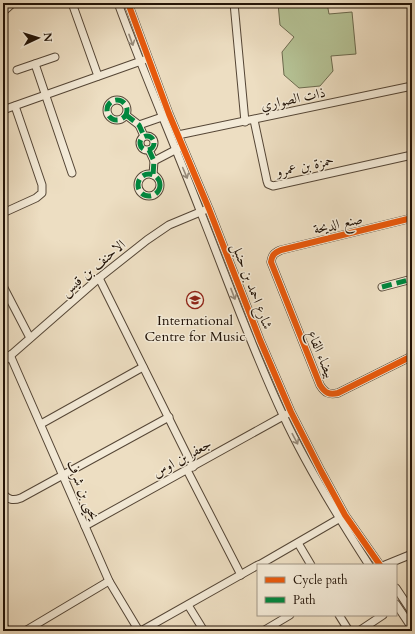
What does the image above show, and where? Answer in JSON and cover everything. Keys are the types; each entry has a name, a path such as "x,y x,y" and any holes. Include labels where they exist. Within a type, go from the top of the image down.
{"street":[{"path":"3,12 13,3"},
{"path":"72,3 98,76"},
{"name":"شارع احمد بن حنبل","path":"118,3 251,342 283,416 339,519 368,564"},
{"name":"شارع احمد بن حنبل","path":"128,3 182,146 209,209 260,340 291,412 321,471 346,515 379,564"},
{"path":"234,3 245,122"},
{"path":"17,70 55,57"},
{"path":"3,110 148,58"},
{"path":"35,64 44,96 72,173"},
{"name":"ذات الصواري","path":"178,135 412,86"},
{"path":"3,213 36,198 42,193 42,185 15,106"},
{"path":"126,114 139,126 144,136 141,140 141,145 144,149 149,150 154,161 153,175"},
{"path":"139,126 170,114"},
{"name":"حمزة بن عمرو","path":"254,120 267,181 270,186 412,155"},
{"path":"154,161 182,146"},
{"name":"الاحنف بن قيس","path":"3,362 99,278 158,232 169,225 209,209"},
{"name":"صنع الديحة","path":"272,256 275,252 280,250 412,218"},
{"name":"بيضاء القاع","path":"272,256 271,262 273,269 323,390 328,393 338,393 412,356"},
{"path":"99,278 169,417 190,469 241,575"},
{"path":"382,287 412,279"},
{"path":"3,286 30,338"},
{"name":"يحيى بن شرف","path":"10,355 109,581 140,631"},
{"path":"41,424 143,366"},
{"name":"جعفر بن اوس","path":"85,526 291,412"},
{"path":"3,494 14,501 21,498 169,417"},
{"path":"260,564 346,515"},
{"path":"298,543 310,564"},
{"path":"387,564 412,554"},
{"path":"140,631 257,566"},
{"path":"25,631 109,581"},
{"path":"397,589 412,612"},
{"path":"397,605 405,601"},
{"path":"188,605 204,631"},
{"path":"397,606 412,628"},
{"path":"263,631 288,616"},
{"path":"340,616 348,631"},
{"path":"358,631 381,616"},
{"path":"3,624 7,631"}],"green space":[{"path":"278,3 327,3 329,14 352,12 356,54 331,56 333,71 320,86 299,88 284,75 282,52 294,37 280,25"}],"marked path":[{"path":"113,100 121,100 127,106 127,110 127,114 121,120 113,120 107,114 107,106 113,100"},
{"path":"126,115 139,125 144,136"},
{"path":"147,136 152,138 154,143 152,148 147,150 142,148 140,143 142,138 147,136"},
{"path":"149,150 154,161 153,175"},
{"path":"149,174 153,175 159,181 160,185 159,189 153,195 149,196 145,195 139,189 138,185 139,181 145,175 149,174"},
{"path":"382,287 412,279"}],"cycle path":[{"path":"128,3 169,114 209,209 260,340 291,412 345,515 379,564"},
{"path":"412,218 281,250 274,254 271,262 320,385 326,392 332,394 338,393 412,356"}],"place":[{"name":"International Centre for Music","path":"195,300"}]}
